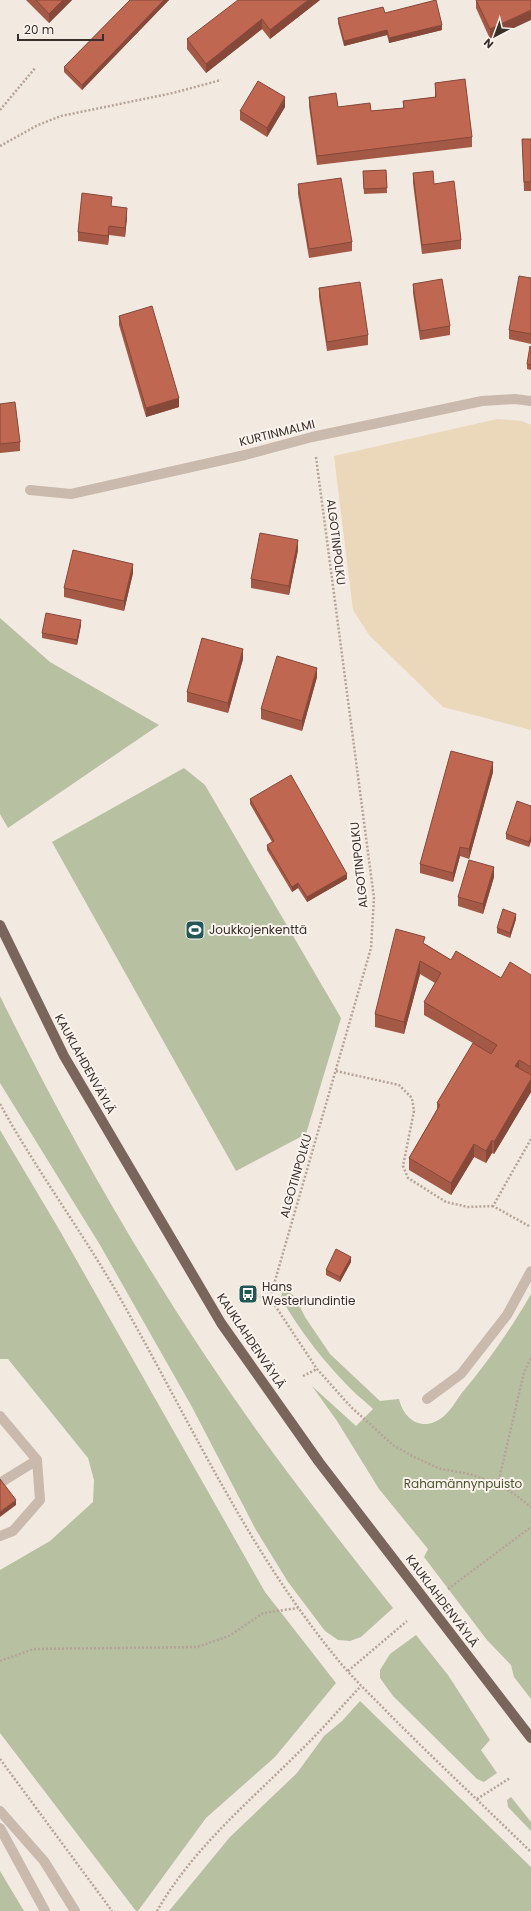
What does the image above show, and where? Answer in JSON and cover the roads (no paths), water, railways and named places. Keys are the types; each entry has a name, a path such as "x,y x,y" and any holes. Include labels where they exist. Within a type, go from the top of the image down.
{"main road":[{"name":"KAUKLAHDENVÄYLÄ","path":"0,925 64,1056 221,1323 319,1462 531,1738"}],"street":[{"name":"KURTINMALMI","path":"30,490 71,494 238,456 312,437 482,401 516,399 531,401"},
{"path":"428,1399 461,1374 507,1315 531,1270"},
{"path":"0,1416 37,1460 40,1500 13,1531 0,1536"},
{"path":"0,1482 37,1460"},
{"path":"0,1811 44,1861 75,1911"},
{"path":"0,1828 45,1911"}],"place":[{"name":"Joukkojenkenttä","path":"195,930"},
{"name":"Hans Westerlundintie","path":"248,1294"}],"park label":[{"name":"Rahamännynpuisto","path":"463,1484"}]}
